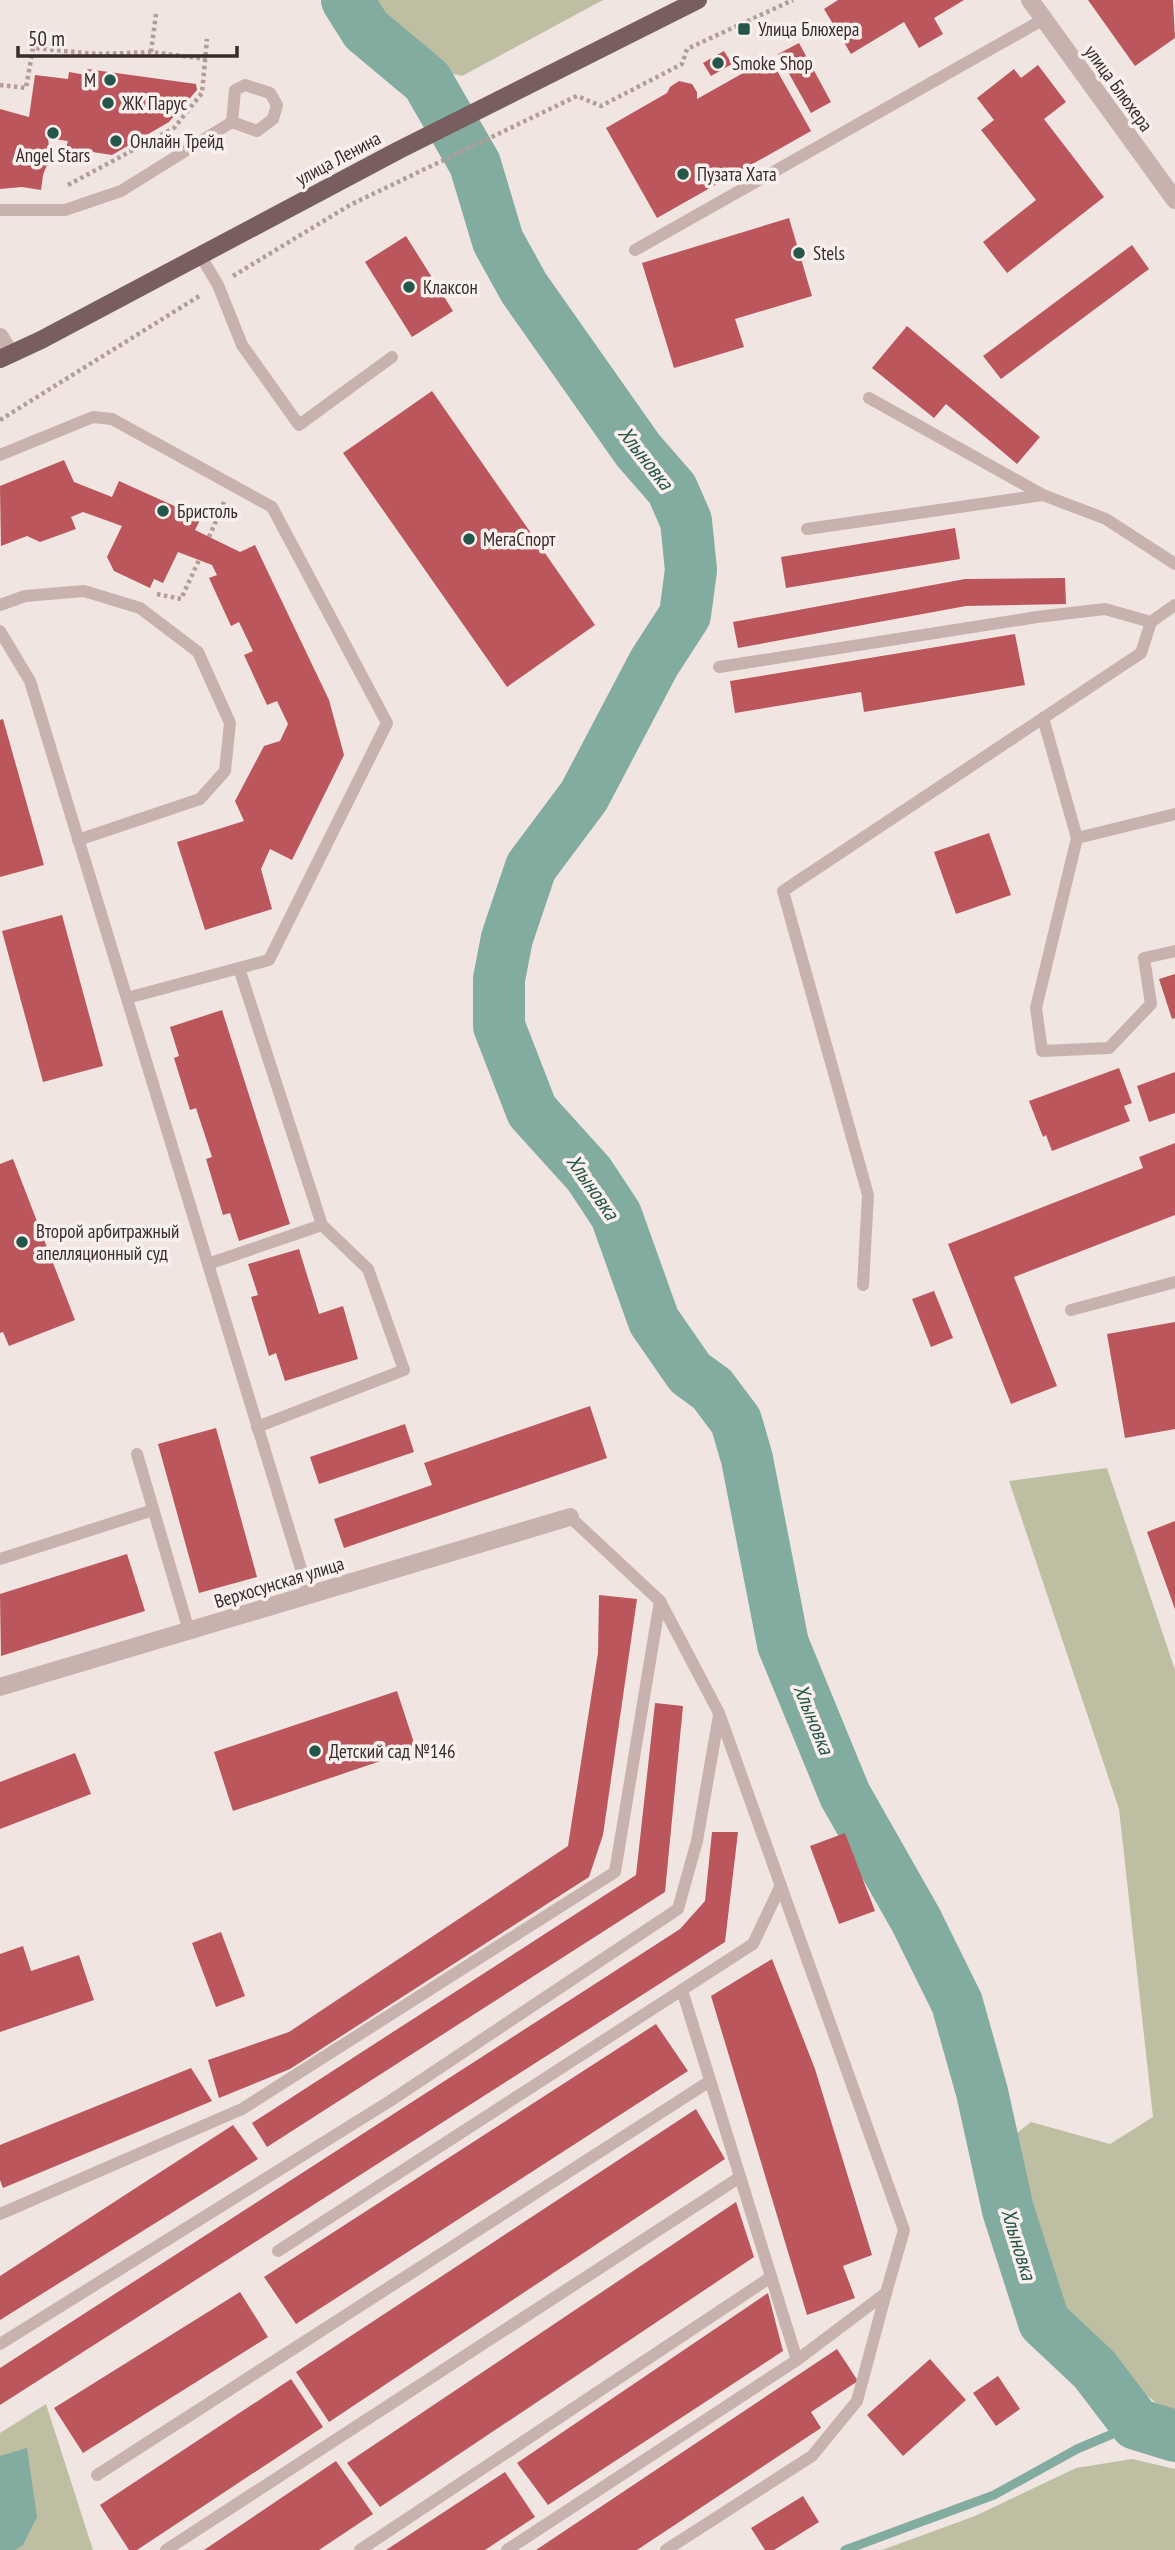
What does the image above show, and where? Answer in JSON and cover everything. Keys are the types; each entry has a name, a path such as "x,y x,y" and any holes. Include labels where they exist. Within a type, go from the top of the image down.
{"main road":[{"name":"улица Ленина","path":"5,357 399,150 698,0"}],"street":[{"name":"улица Блюхера","path":"1030,0 1175,200"},
{"path":"0,337 5,357"},
{"name":"Верхосунская улица","path":"0,1687 570,1517"}],"lane":[{"path":"635,250 1044,19"},
{"path":"0,209 65,210 121,191 232,122"},
{"path":"200,255 218,285 242,345 299,425 392,357"},
{"path":"869,398 1043,495 1106,519 1175,564"},
{"path":"0,455 93,418 112,419 272,507 387,723 269,960 127,998"},
{"path":"807,529 1043,495"},
{"path":"0,605 26,596 84,591 141,608 198,652 230,723 225,771 200,799 78,840"},
{"path":"863,1285 868,1195 783,891 1141,653 1151,622 1175,605"},
{"path":"719,667 1037,617 1091,611 1105,610 1151,622"},
{"path":"0,631 30,681 309,1595"},
{"path":"1043,718 1077,838 1036,1008 1042,1051 1109,1048 1151,1004 1144,958 1175,951"},
{"path":"1077,838 1175,814"},
{"path":"239,968 322,1225 368,1269 404,1370 257,1427"},
{"path":"208,1264 322,1225"},
{"path":"1071,1310 1175,1282"},
{"path":"137,1454 189,1631"},
{"path":"0,1559 153,1510"},
{"path":"570,1517 660,1601 719,1713 904,2230 857,2401 812,2456 666,2550"},
{"path":"0,2214 242,2109 615,1872 660,1601"},
{"path":"0,2344 390,2101 678,1909 697,1841 719,1713"},
{"path":"278,2251 753,1944 781,1885"},
{"path":"682,1990 797,2360"},
{"path":"97,2475 710,2081"},
{"path":"166,2550 740,2177"},
{"path":"360,2550 771,2277"},
{"path":"508,2550 797,2360 886,2293"}],"path":[{"path":"449,157 577,96 601,106 682,64 687,49 793,0"},
{"path":"151,52 156,14"},
{"path":"68,185 174,128 202,93 207,39"},
{"path":"0,85 26,88 33,48 97,54 151,52 206,59"},
{"path":"209,537 231,485"}],"green space":[{"path":"375,0 603,0 462,76 449,73 437,58 393,28"},
{"path":"1107,1468 1175,1670 1175,2418 1096,2351 1049,2305 1008,2140 1031,2122 1110,2144 1153,2117 1119,1809 1009,1481"},
{"path":"46,2404 93,2550 0,2550 0,2433"},
{"path":"1132,2459 1175,2469 1175,2550 882,2550 975,2516 1076,2468"}],"water":[{"path":"27,2448 37,2517 23,2545 15,2550 0,2550 0,2456"}],"building":[{"path":"838,0 964,0 934,18 943,34 919,48 904,22 851,54 824,9"},
{"path":"1088,0 1173,0 1175,38 1135,66"},
{"path":"799,43 831,102 811,113 778,54"},
{"path":"724,51 732,64 711,76 703,63"},
{"name":"Пузата Хата","path":"770,58 811,131 657,218 606,128 667,93 670,87 679,81 692,84 697,92 697,99"},
{"path":"1038,65 1066,102 1044,119 1104,197 1007,273 983,242 1036,200 981,130 994,120 977,98 1014,69 1021,78"},
{"name":"ЖК Парус","path":"87,69 196,84 197,90 169,122 112,155 66,148 68,141 48,138 50,157 41,190 22,187 0,189 0,109 29,117 35,75 68,79 69,72 86,75"},
{"path":"789,218 812,296 735,319 744,347 674,368 642,263"},
{"name":"Клаксон","path":"406,236 453,311 412,337 365,262"},
{"path":"1132,245 1149,269 1001,379 983,356"},
{"path":"907,326 1040,437 1017,464 946,404 934,418 872,368"},
{"name":"МегаСпорт","path":"432,391 595,625 507,687 343,453"},
{"path":"64,460 74,482 112,497 119,481 201,518 195,530 240,552 255,545 329,700 344,755 292,860 270,849 261,869 272,909 205,930 177,842 244,821 235,801 264,746 280,741 288,724 277,701 267,705 244,655 253,651 239,622 231,626 209,578 217,575 212,565 178,552 163,583 154,579 150,588 114,571 107,557 122,526 83,512 71,517 76,529 40,542 27,536 1,546 0,486"},
{"path":"955,528 960,559 786,588 781,557"},
{"path":"1065,578 1066,604 966,606 738,648 733,622 965,579"},
{"path":"1015,634 1025,685 864,712 861,692 735,713 730,681"},
{"path":"3,719 44,865 0,877 0,720"},
{"path":"989,833 1011,895 956,914 934,852"},
{"path":"62,915 103,1066 43,1082 2,931"},
{"path":"1175,974 1175,1018 1172,1019 1159,979"},
{"path":"222,1010 290,1224 239,1241 230,1213 223,1215 206,1159 212,1157 196,1108 190,1110 174,1058 179,1056 170,1027"},
{"path":"1119,1068 1132,1103 1124,1106 1130,1121 1052,1151 1046,1135 1043,1137 1029,1101"},
{"path":"1175,1072 1175,1113 1149,1122 1137,1086"},
{"path":"1175,1143 1175,1215 1014,1277 1057,1386 1011,1404 948,1244 1143,1168 1139,1157"},
{"name":"Второй арбитражный апелляционный суд","path":"13,1159 75,1320 9,1346 3,1332 0,1333 0,1164"},
{"path":"299,1249 319,1314 343,1306 358,1359 285,1381 276,1353 269,1356 251,1297 258,1295 248,1264"},
{"path":"934,1291 953,1338 931,1347 912,1299"},
{"path":"1175,1322 1175,1429 1125,1438 1107,1334"},
{"path":"590,1406 607,1458 344,1548 334,1519 432,1485 424,1463"},
{"path":"405,1424 414,1452 319,1484 310,1457"},
{"path":"216,1428 257,1577 199,1593 158,1444"},
{"path":"1175,1521 1175,1609 1147,1532"},
{"path":"127,1554 145,1611 1,1656 0,1594"},
{"path":"599,1595 637,1599 603,1835 589,1877 290,2069 219,2098 208,2060 289,2032 568,1846 598,1653"},
{"name":"Детский сад №146","path":"397,1691 416,1749 233,1811 214,1752"},
{"path":"655,1703 683,1706 665,1892 267,2147 252,2123 636,1875"},
{"path":"75,1753 91,1794 0,1829 0,1782"},
{"path":"712,1832 738,1832 725,1942 0,2405 0,2368 680,1929 705,1901"},
{"path":"845,1833 875,1911 839,1924 810,1846"},
{"path":"221,1932 245,1996 216,2007 192,1943"},
{"path":"23,1946 31,1971 79,1955 94,2000 0,2032 0,1954"},
{"path":"772,1959 815,2069 872,2255 843,2266 855,2298 807,2315 711,1996"},
{"path":"656,2024 688,2071 296,2324 264,2277"},
{"path":"191,2068 212,2101 3,2188 0,2180 0,2145"},
{"path":"696,2109 725,2159 329,2422 296,2372"},
{"path":"233,2125 258,2159 0,2320 0,2276"},
{"path":"736,2202 754,2257 380,2507 347,2463"},
{"path":"240,2292 268,2337 83,2453 54,2408"},
{"path":"768,2293 783,2351 548,2505 517,2463"},
{"path":"837,2349 858,2381 811,2412 821,2428 637,2550 536,2550"},
{"path":"930,2359 966,2400 903,2456 867,2415"},
{"path":"998,2376 1020,2409 996,2426 973,2393"},
{"path":"291,2379 323,2427 137,2550 129,2550 100,2505"},
{"path":"336,2461 373,2514 319,2550 204,2550"},
{"path":"505,2472 535,2517 485,2550 386,2550"},
{"path":"803,2496 819,2522 774,2550 765,2550 751,2528"}],"waterway":[{"name":"Хлыновка","path":"347,0 366,30 427,81 475,164 498,241 524,288 638,450 672,489 686,521 691,570 685,615 654,663 584,796 531,867 507,938 499,979 499,1026 532,1111 589,1174 616,1215 654,1321 690,1373 712,1389 736,1421 747,1459 783,1644 845,1795 916,1920 957,2003 982,2092 1008,2210 1044,2322 1094,2369 1136,2424 1175,2436"},
{"path":"845,2550 994,2495 1077,2449 1136,2424"}],"place":[{"name":"Улица Блюхера","path":"744,29"},
{"name":"Smoke Shop","path":"718,63"},
{"name":"М","path":"110,80"},
{"name":"ЖК Парус","path":"108,103"},
{"name":"Angel Stars","path":"53,133"},
{"name":"Онлайн Трейд","path":"116,141"},
{"name":"Пузата Хата","path":"683,174"},
{"name":"Stels","path":"799,253"},
{"name":"Клаксон","path":"409,287"},
{"name":"Бристоль","path":"163,511"},
{"name":"МегаСпорт","path":"469,539"},
{"name":"Второй арбитражный апелляционный суд","path":"22,1242"},
{"name":"Детский сад №146","path":"315,1751"}]}
